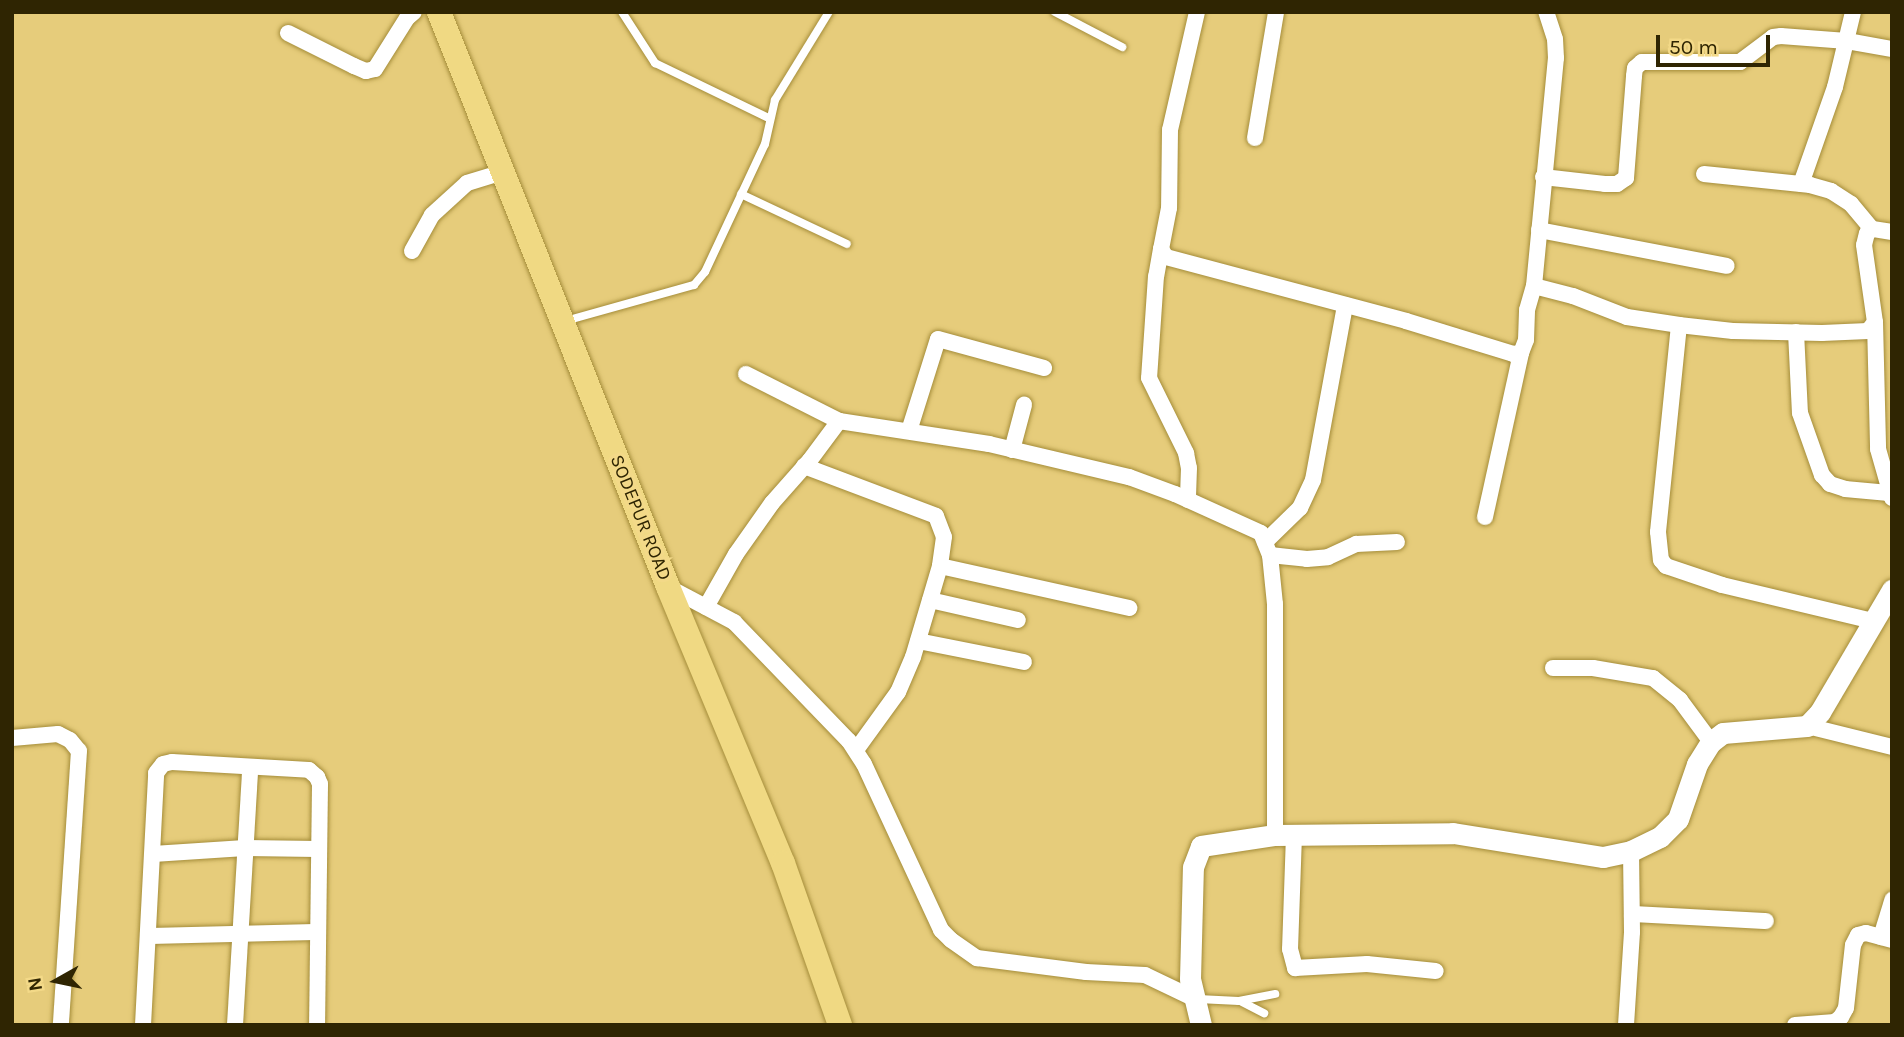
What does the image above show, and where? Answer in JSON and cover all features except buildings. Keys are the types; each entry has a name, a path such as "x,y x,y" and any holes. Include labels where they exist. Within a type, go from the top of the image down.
{"main road":[{"name":"SODEPUR ROAD","path":"439,12 668,587 783,863 840,1025"}],"street":[{"path":"288,33 366,71 375,69 407,18 414,12"},
{"path":"1188,500 1189,468 1186,453 1149,378 1155,289 1168,208 1170,130 1197,12"},
{"path":"1255,138 1276,12"},
{"path":"1485,517 1534,286 1556,58 1555,39 1546,12"},
{"path":"1801,184 1835,87 1853,12"},
{"path":"1543,177 1605,184 1617,184 1626,178 1635,68 1642,62 1740,62 1773,37 1781,36 1847,41 1892,49"},
{"path":"412,251 432,215 467,183 503,172"},
{"path":"1704,174 1801,184 1832,191 1851,204 1872,229 1892,232"},
{"path":"1796,332 1800,413 1822,475 1830,484 1845,489 1891,495 1878,449 1875,321 1864,245 1867,233 1872,229"},
{"path":"1539,230 1727,267"},
{"path":"1161,249 1166,257 1178,262 1345,305 1513,354 1521,353"},
{"path":"1534,286 1573,296 1627,317 1679,325 1796,332 1868,331 1875,321"},
{"path":"1267,549 1300,508 1313,480 1345,305"},
{"path":"1679,325 1658,532 1661,560 1666,566 1722,585 1872,621"},
{"path":"909,431 938,339 1044,368"},
{"path":"746,374 839,421 1012,450 1129,477 1261,533 1267,549 1275,604 1290,949 1295,968 1367,964 1436,971"},
{"path":"1012,450 1024,405"},
{"path":"706,607 736,554 772,503 839,421"},
{"path":"804,466 936,516 944,537 940,566 930,600 898,692 856,750"},
{"path":"1267,549 1307,559 1328,557 1356,544 1397,542"},
{"path":"940,566 1129,608"},
{"path":"668,587 734,622 856,750 941,930 960,948 977,958 1086,972 1145,975 1195,999"},
{"path":"1807,726 1820,712 1892,590"},
{"path":"930,600 1018,620"},
{"path":"918,640 1024,662"},
{"path":"1553,668 1593,668 1653,678 1680,700 1711,741"},
{"path":"1201,1025 1190,979 1193,867 1197,851 1206,844 1284,835 1452,833 1603,857 1632,852 1660,837 1678,820 1698,764 1711,741 1723,733 1807,726 1892,747"},
{"path":"12,738 58,734 70,740 79,751 61,1025"},
{"path":"143,1025 158,768 172,762 309,771 317,777 320,784 317,849 317,1025"},
{"path":"235,1025 250,769"},
{"path":"153,854 245,848 317,849"},
{"path":"1626,1025 1632,914 1632,852"},
{"path":"1795,1025 1835,1022 1841,1017 1846,1008 1853,946 1858,935 1866,933 1886,938 1892,900"},
{"path":"1632,914 1766,921"},
{"path":"148,936 317,932"}],"lane":[{"path":"622,12 655,63 769,118"},
{"path":"562,321 694,285 705,272 765,144 775,100 828,12"},
{"path":"1055,12 1122,47"},
{"path":"741,194 847,244"},
{"path":"1195,999 1239,1001 1275,994"},
{"path":"1239,1001 1264,1013"}]}
